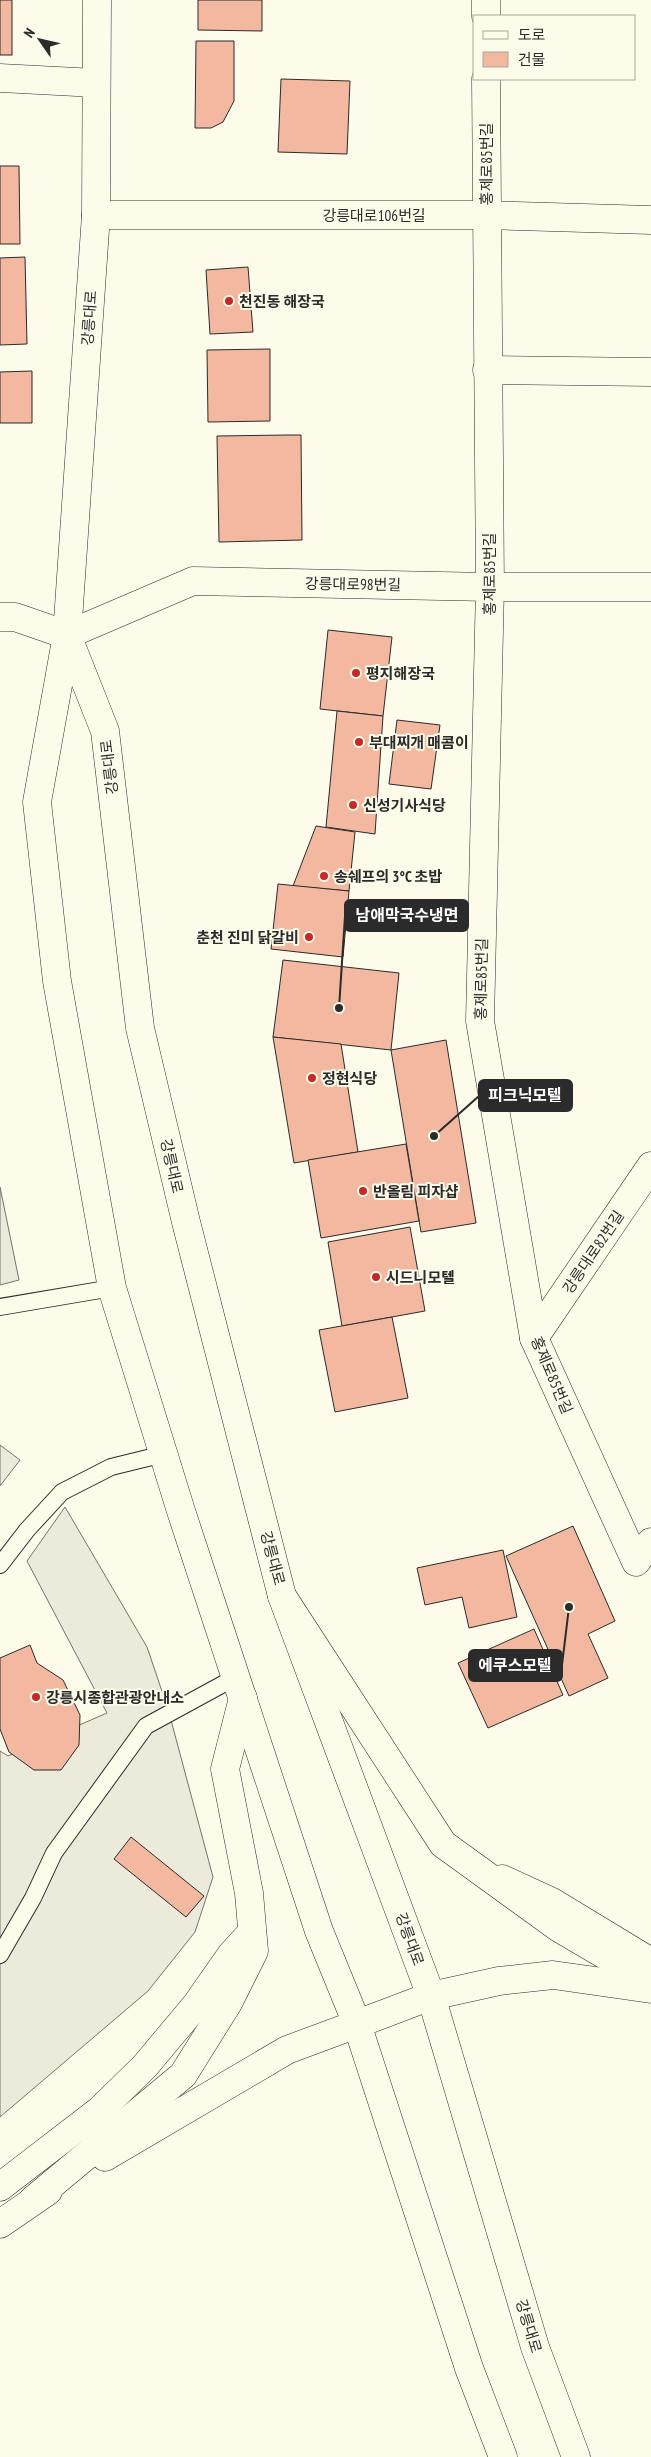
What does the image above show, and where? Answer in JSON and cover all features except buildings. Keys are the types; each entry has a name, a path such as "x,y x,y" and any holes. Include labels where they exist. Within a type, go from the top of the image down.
{"street":[{"name":"강릉대로","path":"97,0 96,215 67,635 37,802 57,982 112,1288 319,1931 357,2024 466,2358 502,2457"},
{"path":"486,0 486,15"},
{"path":"0,78 96,83"},
{"name":"홍제로85번길","path":"486,80 490,587 480,1021 534,1338 644,1552"},
{"name":"강릉대로106번길","path":"96,215 487,215 651,220"},
{"path":"487,370 651,372"},
{"name":"강릉대로98번길","path":"67,635 193,581 490,587 651,587"},
{"path":"0,616 15,617 67,635"},
{"name":"강릉대로","path":"67,635 104,731 140,1028 186,1222 282,1596 431,1996 535,2347 576,2457"},
{"name":"강릉대로82번길","path":"534,1338 651,1166"},
{"path":"282,1596 443,1844 558,1928 651,1982"},
{"path":"0,2224 33,2200 183,2075 228,2003 254,1951 249,1893 225,1769 240,1687"},
{"path":"474,1867 552,1902 651,1962"},
{"path":"0,2187 100,2110 145,2066 196,2005 231,1955 252,1932"},
{"path":"33,2200 287,2050 431,1996 499,1981 554,1976 651,1989"}],"lane":[{"path":"0,1307 112,1288"},
{"path":"0,1565 27,1530 62,1492 111,1467 164,1454"},
{"path":"0,1955 33,1898 54,1853 146,1726 240,1687"}],"shaded area":[{"path":"0,1187 19,1280 0,1285"},
{"path":"0,1445 20,1460 0,1486"},
{"path":"65,1507 147,1647 168,1709 213,1877 195,1932 148,1991 0,2117 0,1751 8,1756 107,1713 27,1561"}],"place":[{"name":"천진동 해장국","path":"229,301"},
{"name":"평지해장국","path":"356,673"},
{"name":"부대찌개 매콤이","path":"359,742"},
{"name":"신성기사식당","path":"353,805"},
{"name":"송쉐프의 3°C 초밥","path":"324,876"},
{"name":"춘천 진미 닭갈비","path":"309,937"},
{"name":"남애막국수냉면","path":"339,1008"},
{"name":"정현식당","path":"312,1078"},
{"name":"피크닉모텔","path":"434,1136"},
{"name":"반올림 피자샵","path":"363,1191"},
{"name":"시드니모텔","path":"376,1277"},
{"name":"에쿠스모텔","path":"569,1607"},
{"name":"강릉시종합관광안내소","path":"36,1697"}]}
